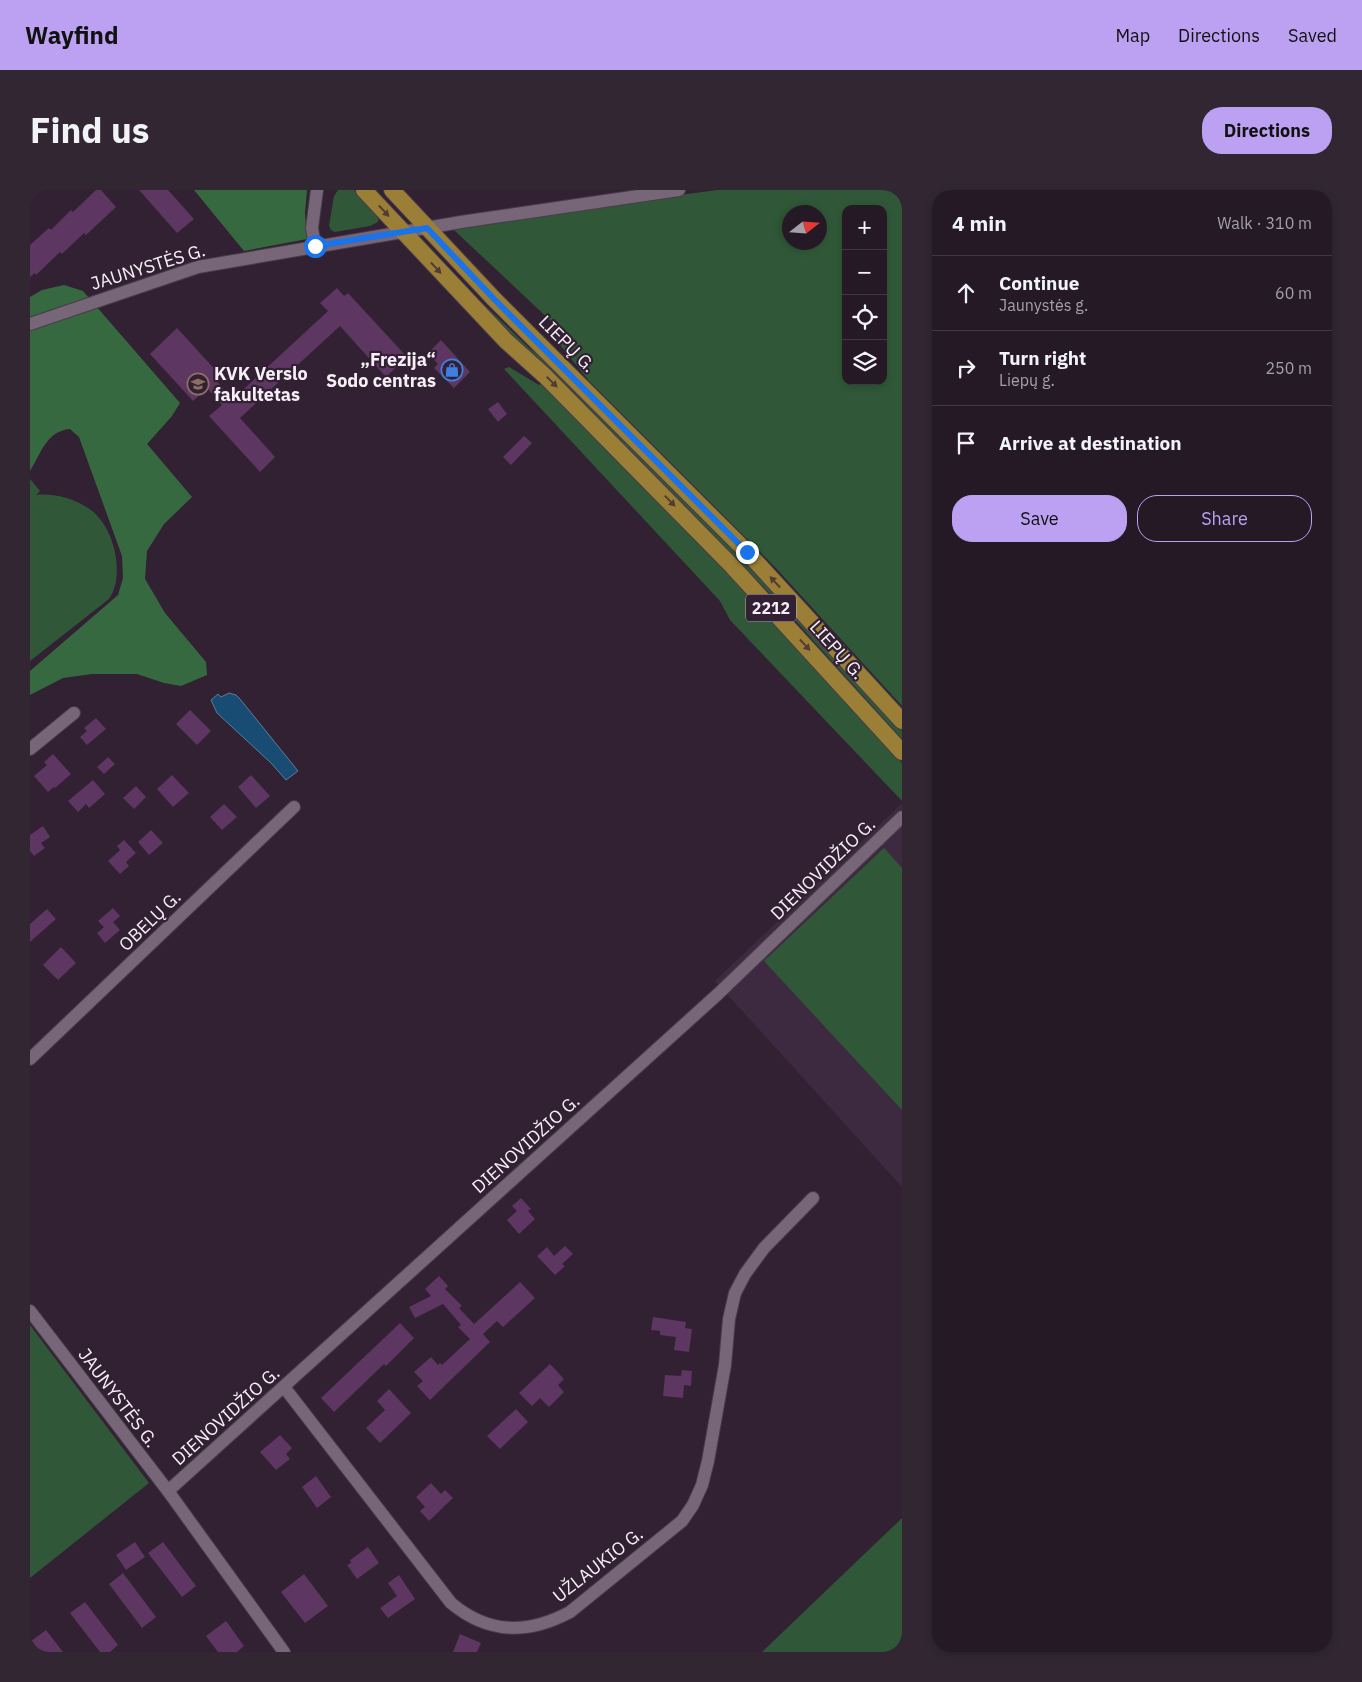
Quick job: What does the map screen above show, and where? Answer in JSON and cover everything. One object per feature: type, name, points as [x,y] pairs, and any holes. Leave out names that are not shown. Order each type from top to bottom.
[{"type":"main road","name":"LIEPŲ G.","points":[[364,190],[506,341],[546,376],[711,544],[902,752]]},
{"type":"main road","name":"LIEPŲ G.","points":[[392,190],[494,299],[747,552],[902,721]]},
{"type":"street","points":[[315,246],[312,228],[317,190]]},
{"type":"street","name":"JAUNYSTĖS G.","points":[[30,324],[198,266],[427,228],[679,190]]},
{"type":"street","points":[[30,749],[74,713]]},
{"type":"street","name":"OBELŲ G.","points":[[30,1059],[294,807]]},
{"type":"street","name":"DIENOVIDŽIO G.","points":[[168,1492],[718,994],[902,817]]},
{"type":"street","name":"UŽLAUKIO G.","points":[[284,1387],[451,1603],[462,1612],[482,1623],[500,1627],[532,1627],[555,1620],[570,1612],[682,1521],[694,1505],[702,1485],[708,1461],[725,1365],[729,1319],[735,1293],[745,1274],[764,1248],[813,1198]]},
{"type":"street","name":"JAUNYSTĖS G.","points":[[30,1311],[168,1492],[284,1652]]},
{"type":"shaded area","points":[[902,803],[902,1187],[715,981]]},
{"type":"green space","points":[[194,190],[307,190],[305,213],[307,239],[244,251]]},
{"type":"green space","points":[[338,190],[354,190],[379,216],[378,222],[370,226],[335,232],[331,230],[329,226],[334,196]]},
{"type":"green space","points":[[717,190],[902,190],[902,706],[774,566],[589,381],[548,330],[553,323],[454,230],[577,209]]},
{"type":"green space","points":[[461,282],[529,348],[548,363],[768,584],[902,731],[902,739],[793,618],[727,549],[551,371],[530,353],[460,284]]},
{"type":"green space","points":[[64,285],[83,291],[180,403],[172,416],[147,444],[192,497],[164,524],[147,551],[145,579],[165,613],[206,662],[207,675],[181,686],[164,683],[137,674],[92,674],[63,678],[30,695],[30,671],[118,595],[123,578],[122,556],[79,437],[70,429],[55,434],[45,444],[30,471],[30,297],[42,290]]},
{"type":"green space","points":[[509,367],[539,385],[542,383],[726,568],[902,763],[902,801],[730,620],[720,601],[504,369]]},
{"type":"green space","points":[[30,479],[40,491],[36,495],[49,495],[69,499],[82,504],[97,516],[111,537],[115,550],[117,577],[109,599],[30,661]]},
{"type":"green space","points":[[884,848],[902,868],[902,1110],[764,961]]},
{"type":"green space","points":[[30,1325],[149,1483],[30,1578]]},
{"type":"green space","points":[[902,1518],[902,1652],[762,1652]]},
{"type":"water","points":[[229,693],[236,695],[240,699],[298,771],[286,780],[271,763],[217,713],[211,700],[218,694],[221,697]]},
{"type":"building","points":[[96,190],[101,190],[116,207],[86,235],[84,233],[62,254],[60,252],[36,275],[35,273],[30,277],[30,245],[49,228],[51,230],[71,210],[73,212]]},
{"type":"building","points":[[139,190],[168,190],[194,219],[177,233]]},
{"type":"building","name":"KVK Verslo fakultetas","points":[[337,288],[344,296],[348,293],[407,357],[386,377],[340,326],[240,418],[275,457],[260,472],[209,416],[222,405],[207,388],[193,401],[150,354],[177,328],[220,375],[215,379],[233,399],[328,311],[320,303]]},
{"type":"building","name":"„Frezija“ Sodo centras","points":[[441,340],[470,372],[454,388],[434,368],[438,364],[428,353]]},
{"type":"building","points":[[498,402],[507,414],[498,422],[488,409]]},
{"type":"building","points":[[524,436],[532,443],[511,465],[503,457]]},
{"type":"building","points":[[190,710],[211,731],[197,745],[176,724]]},
{"type":"building","points":[[96,718],[106,729],[87,745],[80,737],[87,731],[84,728]]},
{"type":"building","points":[[53,754],[71,774],[48,792],[34,776],[47,765],[44,762]]},
{"type":"building","points":[[108,757],[115,764],[104,774],[97,767]]},
{"type":"building","points":[[172,775],[189,793],[173,807],[157,789]]},
{"type":"building","points":[[251,775],[270,796],[256,808],[238,787]]},
{"type":"building","points":[[93,780],[105,794],[89,808],[86,804],[78,812],[68,801]]},
{"type":"building","points":[[136,786],[146,797],[134,809],[123,798]]},
{"type":"building","points":[[224,804],[237,817],[222,830],[210,817]]},
{"type":"building","points":[[43,826],[50,837],[41,843],[45,848],[34,856],[30,851],[30,835]]},
{"type":"building","points":[[151,830],[163,843],[149,855],[138,842]]},
{"type":"building","points":[[124,840],[136,853],[126,862],[129,866],[120,874],[108,861],[120,850],[117,846]]},
{"type":"building","points":[[113,908],[120,916],[113,922],[120,930],[105,943],[97,933],[104,927],[98,921]]},
{"type":"building","points":[[47,909],[56,919],[30,942],[30,924]]},
{"type":"building","points":[[61,947],[76,963],[58,980],[43,965]]},
{"type":"building","points":[[521,1198],[531,1209],[528,1211],[535,1219],[519,1234],[507,1220],[517,1211],[512,1206]]},
{"type":"building","points":[[565,1246],[573,1254],[562,1264],[565,1266],[555,1275],[537,1256],[547,1247],[554,1256]]},
{"type":"building","points":[[439,1276],[448,1286],[445,1289],[462,1306],[459,1308],[474,1324],[520,1282],[535,1298],[503,1327],[497,1321],[483,1334],[490,1342],[430,1400],[417,1386],[423,1381],[414,1372],[431,1357],[438,1365],[440,1363],[442,1365],[470,1339],[458,1327],[461,1325],[443,1304],[415,1318],[409,1307],[431,1296],[425,1289]]},
{"type":"building","points":[[653,1317],[686,1322],[685,1328],[692,1329],[689,1352],[674,1350],[676,1337],[660,1335],[660,1331],[651,1330]]},
{"type":"building","points":[[400,1323],[414,1338],[386,1366],[384,1364],[334,1412],[321,1398]]},
{"type":"building","points":[[550,1364],[564,1379],[558,1385],[564,1392],[549,1407],[540,1398],[532,1406],[519,1393]]},
{"type":"building","points":[[682,1370],[692,1371],[691,1386],[684,1385],[683,1398],[663,1396],[665,1375],[681,1376]]},
{"type":"building","points":[[389,1389],[411,1413],[380,1443],[366,1428],[385,1410],[377,1401]]},
{"type":"building","points":[[516,1409],[528,1422],[500,1449],[487,1436]]},
{"type":"building","points":[[280,1435],[292,1448],[286,1454],[290,1459],[276,1470],[260,1452]]},
{"type":"building","points":[[316,1476],[331,1497],[317,1508],[302,1487]]},
{"type":"building","points":[[431,1483],[441,1494],[445,1490],[453,1498],[429,1521],[420,1511],[425,1507],[416,1497]]},
{"type":"building","points":[[135,1542],[145,1557],[126,1570],[116,1555]]},
{"type":"building","points":[[163,1542],[196,1586],[182,1597],[148,1553]]},
{"type":"building","points":[[368,1547],[379,1563],[357,1579],[347,1565],[351,1563],[350,1560]]},
{"type":"building","points":[[123,1573],[156,1617],[142,1628],[109,1584]]},
{"type":"building","points":[[304,1574],[328,1606],[305,1623],[281,1592]]},
{"type":"building","points":[[399,1575],[415,1599],[388,1618],[380,1608],[397,1596],[388,1583]]},
{"type":"building","points":[[85,1602],[118,1645],[110,1652],[100,1652],[70,1613]]},
{"type":"building","points":[[226,1621],[244,1646],[237,1652],[218,1652],[206,1636]]},
{"type":"building","points":[[46,1630],[63,1652],[40,1652],[31,1641]]},
{"type":"building","points":[[460,1634],[481,1643],[477,1652],[453,1652]]},
{"type":"place","name":"„Frezija“ Sodo centras","points":[[452,370]]},
{"type":"place","name":"KVK Verslo fakultetas","points":[[198,384]]},
{"type":"route","points":[[315,246],[427,228],[569,375],[747,552]]}]
